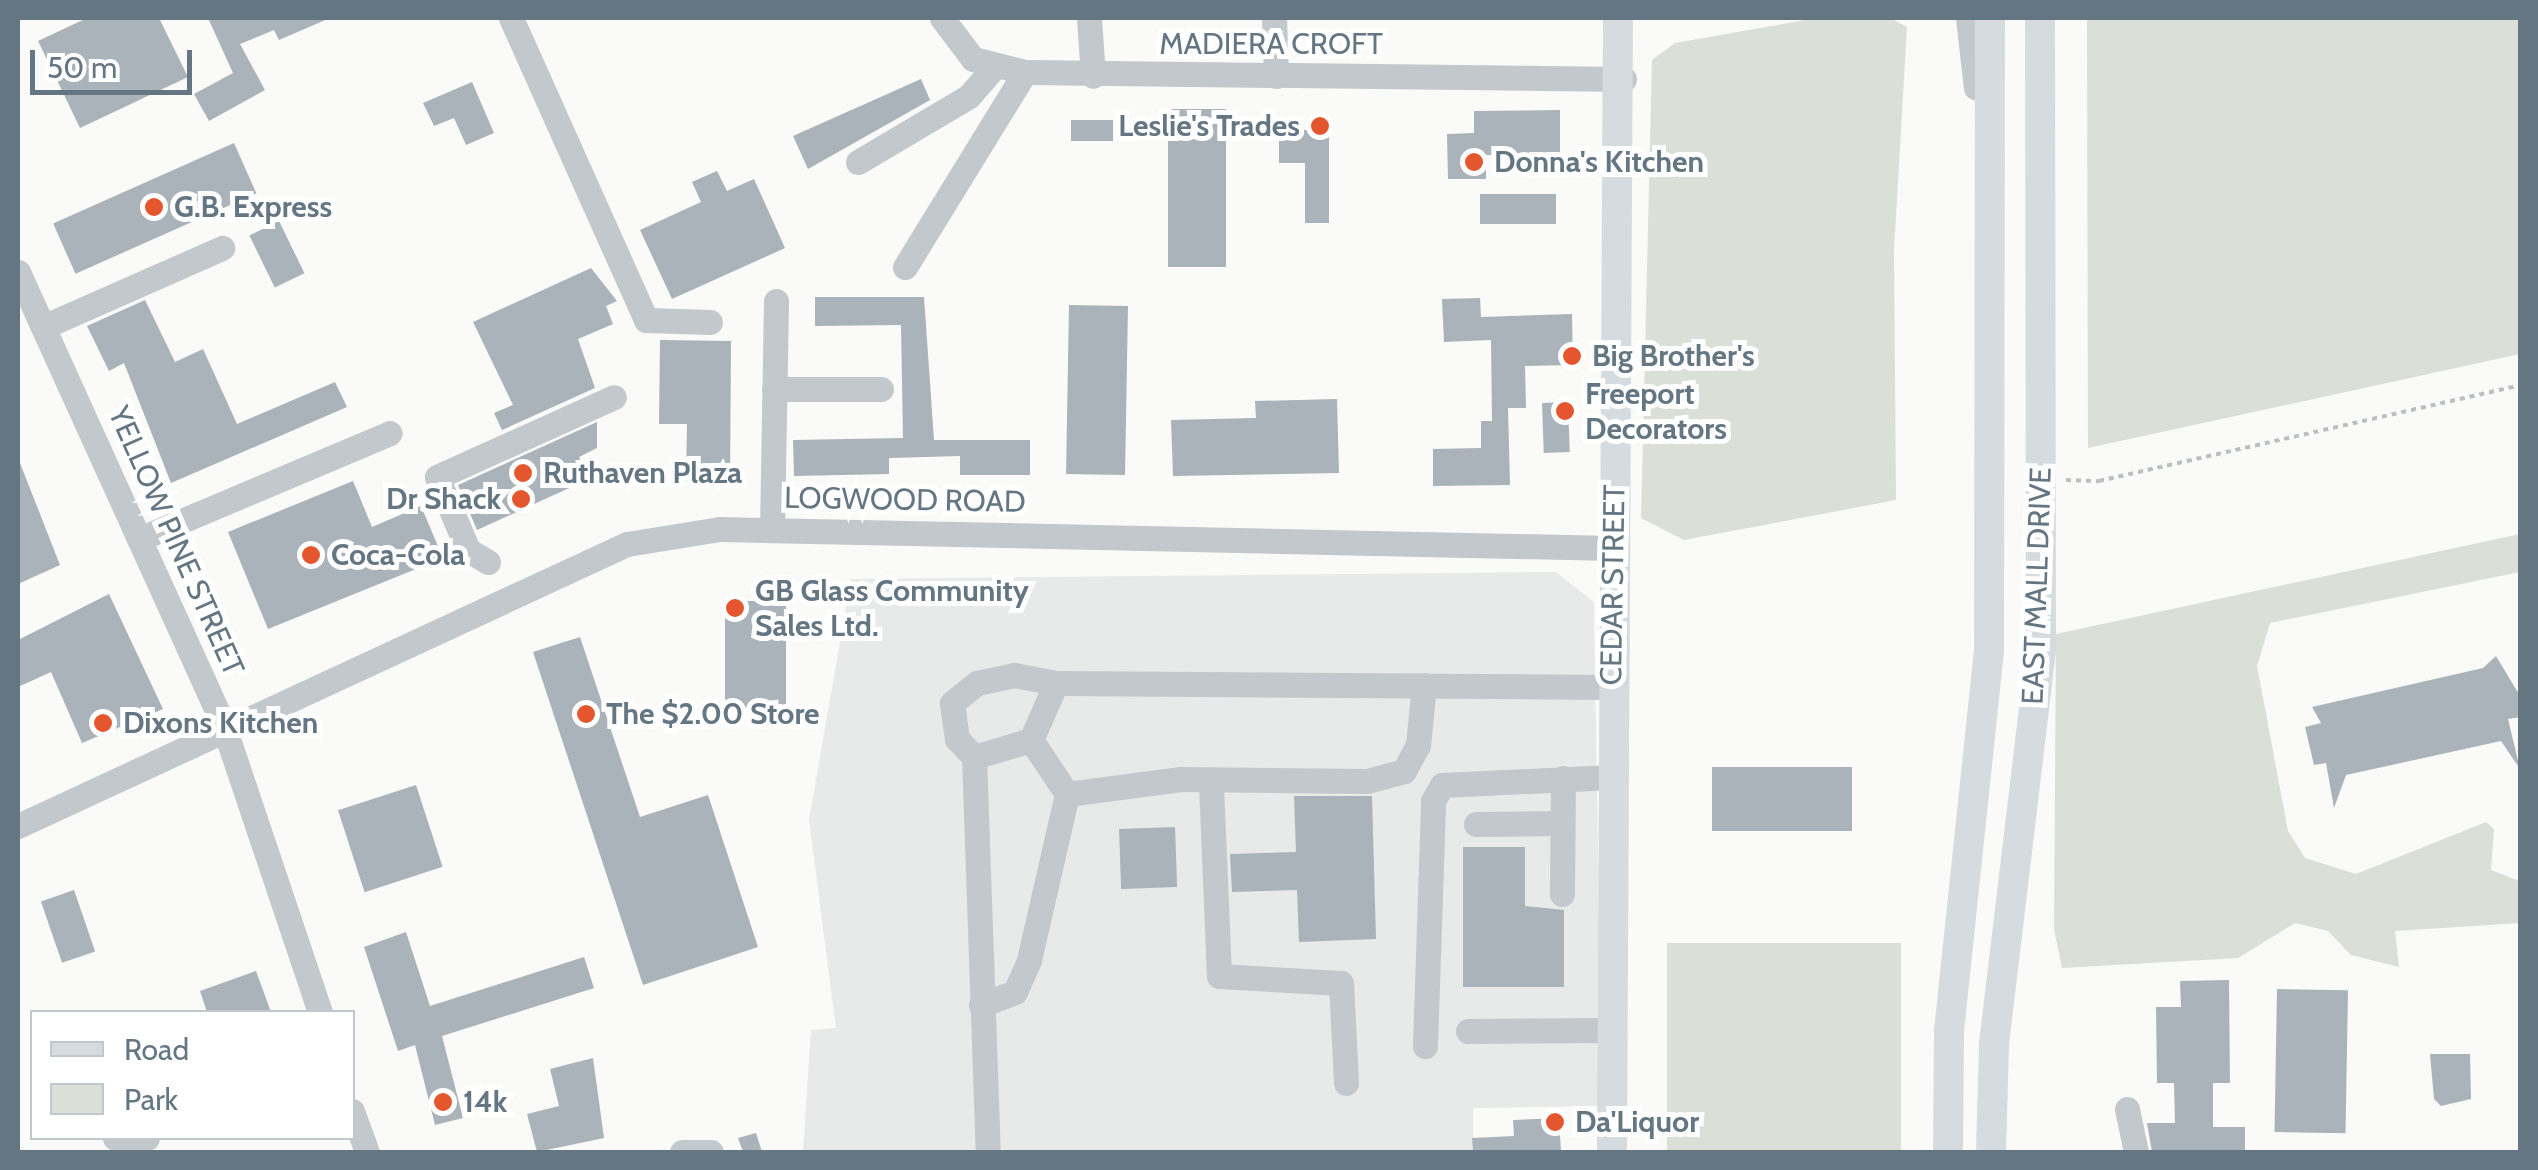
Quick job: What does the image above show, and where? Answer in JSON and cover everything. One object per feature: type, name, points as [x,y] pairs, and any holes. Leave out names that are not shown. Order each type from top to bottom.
[{"type":"main road","name":"CEDAR STREET","points":[[1612,1152],[1612,687],[1624,79],[1618,18]]},
{"type":"main road","name":"EAST MALL DRIVE","points":[[1948,1152],[1949,1031],[1988,650],[1990,18]]},
{"type":"main road","name":"EAST MALL DRIVE","points":[[1991,1152],[1994,1044],[2041,652],[2040,18]]},
{"type":"street","points":[[511,18],[646,320],[710,322]]},
{"type":"street","name":"MADIERA CROFT","points":[[942,18],[973,59],[1025,72],[1093,76],[1624,79]]},
{"type":"street","points":[[1089,18],[1093,76]]},
{"type":"street","points":[[1274,18],[1276,76]]},
{"type":"street","points":[[1968,18],[1990,161]]},
{"type":"street","points":[[858,162],[969,96],[996,65]]},
{"type":"street","points":[[905,267],[1025,72]]},
{"type":"street","points":[[44,328],[222,248]]},
{"type":"street","name":"YELLOW PINE STREET","points":[[18,272],[224,727],[319,1010]]},
{"type":"street","points":[[772,530],[776,301]]},
{"type":"street","points":[[774,388],[881,388]]},
{"type":"street","points":[[488,562],[468,550],[437,477],[614,397]]},
{"type":"street","points":[[140,539],[390,433]]},
{"type":"street","name":"LOGWOOD ROAD","points":[[18,826],[224,727],[627,544],[772,530],[1614,548]]},
{"type":"street","points":[[988,1152],[974,757],[957,739],[952,703],[977,683],[1014,674],[1056,683],[1612,687]]},
{"type":"street","points":[[1032,740],[1056,683]]},
{"type":"street","points":[[1067,794],[1182,779],[1211,785],[1367,781],[1404,771],[1418,745],[1424,686]]},
{"type":"street","points":[[974,757],[1032,740]]},
{"type":"street","points":[[981,1005],[1015,992],[1028,960],[1067,794],[1032,740]]},
{"type":"street","points":[[1425,1046],[1432,801],[1459,778],[1612,777]]},
{"type":"street","points":[[1562,894],[1563,778]]},
{"type":"street","points":[[1211,785],[1218,976],[1341,983],[1346,1083]]},
{"type":"street","points":[[1476,824],[1562,823]]},
{"type":"street","points":[[1468,1031],[1612,1030]]},
{"type":"street","points":[[2126,1109],[2136,1152]]},
{"type":"street","points":[[355,1119],[366,1152]]},
{"type":"street","points":[[682,1152],[711,1152]]},
{"type":"path","points":[[2041,480],[2098,481],[2520,385]]},
{"type":"shaded area","points":[[1556,572],[1594,602],[1602,1106],[1473,1108],[1473,1152],[803,1152],[811,1030],[836,1028],[809,820],[851,579]]},
{"type":"green space","points":[[1817,18],[1890,18],[1907,27],[1894,250],[1896,500],[1684,540],[1641,518],[1652,60],[1675,43]]},
{"type":"green space","points":[[2087,18],[2520,18],[2520,354],[2088,448]]},
{"type":"green space","points":[[2520,534],[2520,572],[2270,623],[2257,666],[2288,831],[2305,858],[2356,874],[2486,822],[2494,829],[2491,870],[2519,881],[2520,923],[2395,931],[2399,967],[2351,955],[2328,931],[2295,923],[2238,958],[2062,968],[2054,929],[2056,634]]},
{"type":"green space","points":[[1667,943],[1901,943],[1901,1152],[1667,1152]]},
{"type":"building","points":[[87,18],[159,18],[188,77],[80,128],[38,41]]},
{"type":"building","points":[[208,18],[330,18],[279,40],[274,30],[240,44],[265,90],[209,121],[194,94],[233,73]]},
{"type":"building","points":[[921,79],[930,100],[808,169],[793,136]]},
{"type":"building","points":[[472,82],[494,133],[466,145],[454,118],[434,126],[423,103]]},
{"type":"building","points":[[1168,109],[1226,109],[1226,267],[1168,267]]},
{"type":"building","points":[[1560,110],[1560,154],[1486,155],[1486,179],[1448,179],[1447,134],[1474,133],[1474,111]]},
{"type":"building","points":[[1071,120],[1113,120],[1113,141],[1071,141]]},
{"type":"building","points":[[1279,130],[1329,130],[1329,223],[1305,223],[1305,163],[1279,163]]},
{"type":"building","name":"G.B. Express","points":[[234,143],[256,193],[75,274],[53,224]]},
{"type":"building","points":[[717,171],[727,191],[754,179],[785,248],[672,299],[640,230],[701,202],[692,182]]},
{"type":"building","points":[[1480,194],[1556,194],[1556,224],[1480,224]]},
{"type":"building","points":[[279,221],[304,273],[275,288],[249,235]]},
{"type":"building","points":[[591,268],[617,301],[606,306],[613,324],[578,339],[595,388],[502,430],[494,413],[513,405],[473,322]]},
{"type":"building","points":[[815,297],[924,297],[934,440],[1030,440],[1030,475],[960,475],[960,456],[889,458],[889,474],[794,476],[793,440],[903,438],[901,325],[815,326]]},
{"type":"building","points":[[1480,298],[1481,317],[1572,314],[1573,365],[1525,366],[1526,408],[1508,408],[1510,485],[1433,486],[1433,449],[1481,448],[1481,421],[1492,421],[1491,340],[1444,342],[1442,299]]},
{"type":"building","points":[[145,300],[175,362],[203,349],[237,424],[335,382],[347,407],[171,483],[124,363],[109,371],[87,326]]},
{"type":"building","points":[[1069,305],[1128,306],[1125,475],[1066,474]]},
{"type":"building","points":[[660,340],[731,341],[730,482],[686,481],[687,424],[659,424]]},
{"type":"building","points":[[1337,399],[1339,473],[1173,476],[1171,420],[1256,418],[1255,401]]},
{"type":"building","points":[[1568,402],[1570,452],[1544,453],[1542,403]]},
{"type":"building","name":"Ruthaven Plaza","points":[[597,422],[597,448],[579,457],[589,479],[477,530],[458,485]]},
{"type":"building","points":[[18,458],[60,565],[18,584]]},
{"type":"building","name":"Coca-Cola","points":[[353,481],[372,527],[421,506],[443,558],[268,629],[228,532]]},
{"type":"building","points":[[109,594],[163,709],[82,743],[51,672],[18,687],[18,640]]},
{"type":"building","points":[[725,601],[786,601],[786,708],[725,708]]},
{"type":"building","points":[[580,637],[640,817],[708,795],[758,947],[643,985],[533,652]]},
{"type":"building","points":[[2496,656],[2520,696],[2520,717],[2508,719],[2520,769],[2501,741],[2346,775],[2334,808],[2326,763],[2314,765],[2305,727],[2321,723],[2312,707],[2483,668]]},
{"type":"building","points":[[1712,767],[1852,767],[1852,831],[1712,831]]},
{"type":"building","points":[[416,785],[443,867],[365,892],[338,810]]},
{"type":"building","points":[[1294,796],[1372,796],[1376,939],[1299,942],[1297,890],[1232,892],[1230,854],[1296,852]]},
{"type":"building","points":[[1175,827],[1177,887],[1121,889],[1119,829]]},
{"type":"building","points":[[1463,847],[1525,847],[1525,906],[1564,910],[1564,987],[1463,987]]},
{"type":"building","points":[[74,890],[95,951],[62,963],[41,901]]},
{"type":"building","points":[[406,932],[430,1006],[584,957],[594,988],[442,1036],[463,1118],[435,1125],[415,1045],[398,1051],[364,947]]},
{"type":"building","points":[[256,971],[270,1010],[206,1010],[200,991]]},
{"type":"building","points":[[2229,980],[2230,1083],[2213,1083],[2213,1127],[2245,1127],[2245,1152],[2152,1152],[2147,1123],[2175,1123],[2174,1083],[2157,1083],[2156,1007],[2181,1007],[2180,981]]},
{"type":"building","points":[[2277,989],[2348,990],[2345,1133],[2275,1132]]},
{"type":"building","points":[[2430,1054],[2470,1054],[2471,1099],[2441,1106],[2434,1099]]},
{"type":"building","points":[[593,1058],[604,1138],[537,1152],[527,1114],[559,1106],[550,1069]]},
{"type":"building","points":[[1559,1118],[1561,1152],[1473,1152],[1472,1138],[1514,1136],[1513,1120]]},
{"type":"building","points":[[756,1133],[762,1152],[743,1152],[738,1138]]},
{"type":"place","name":"Leslie's Trades","points":[[1320,126]]},
{"type":"place","name":"Donna's Kitchen","points":[[1474,162]]},
{"type":"place","name":"G.B. Express","points":[[154,207]]},
{"type":"place","name":"Big Brother's","points":[[1572,356]]},
{"type":"place","name":"Freeport Decorators","points":[[1565,411]]},
{"type":"place","name":"Ruthaven Plaza","points":[[523,473]]},
{"type":"place","name":"Dr Shack","points":[[521,499]]},
{"type":"place","name":"Coca-Cola","points":[[311,555]]},
{"type":"place","name":"GB Glass Community Sales Ltd.","points":[[735,608]]},
{"type":"place","name":"The $2.00 Store","points":[[586,714]]},
{"type":"place","name":"Dixons Kitchen","points":[[103,723]]},
{"type":"place","name":"14k","points":[[443,1102]]},
{"type":"place","name":"Da'Liquor","points":[[1555,1122]]}]
